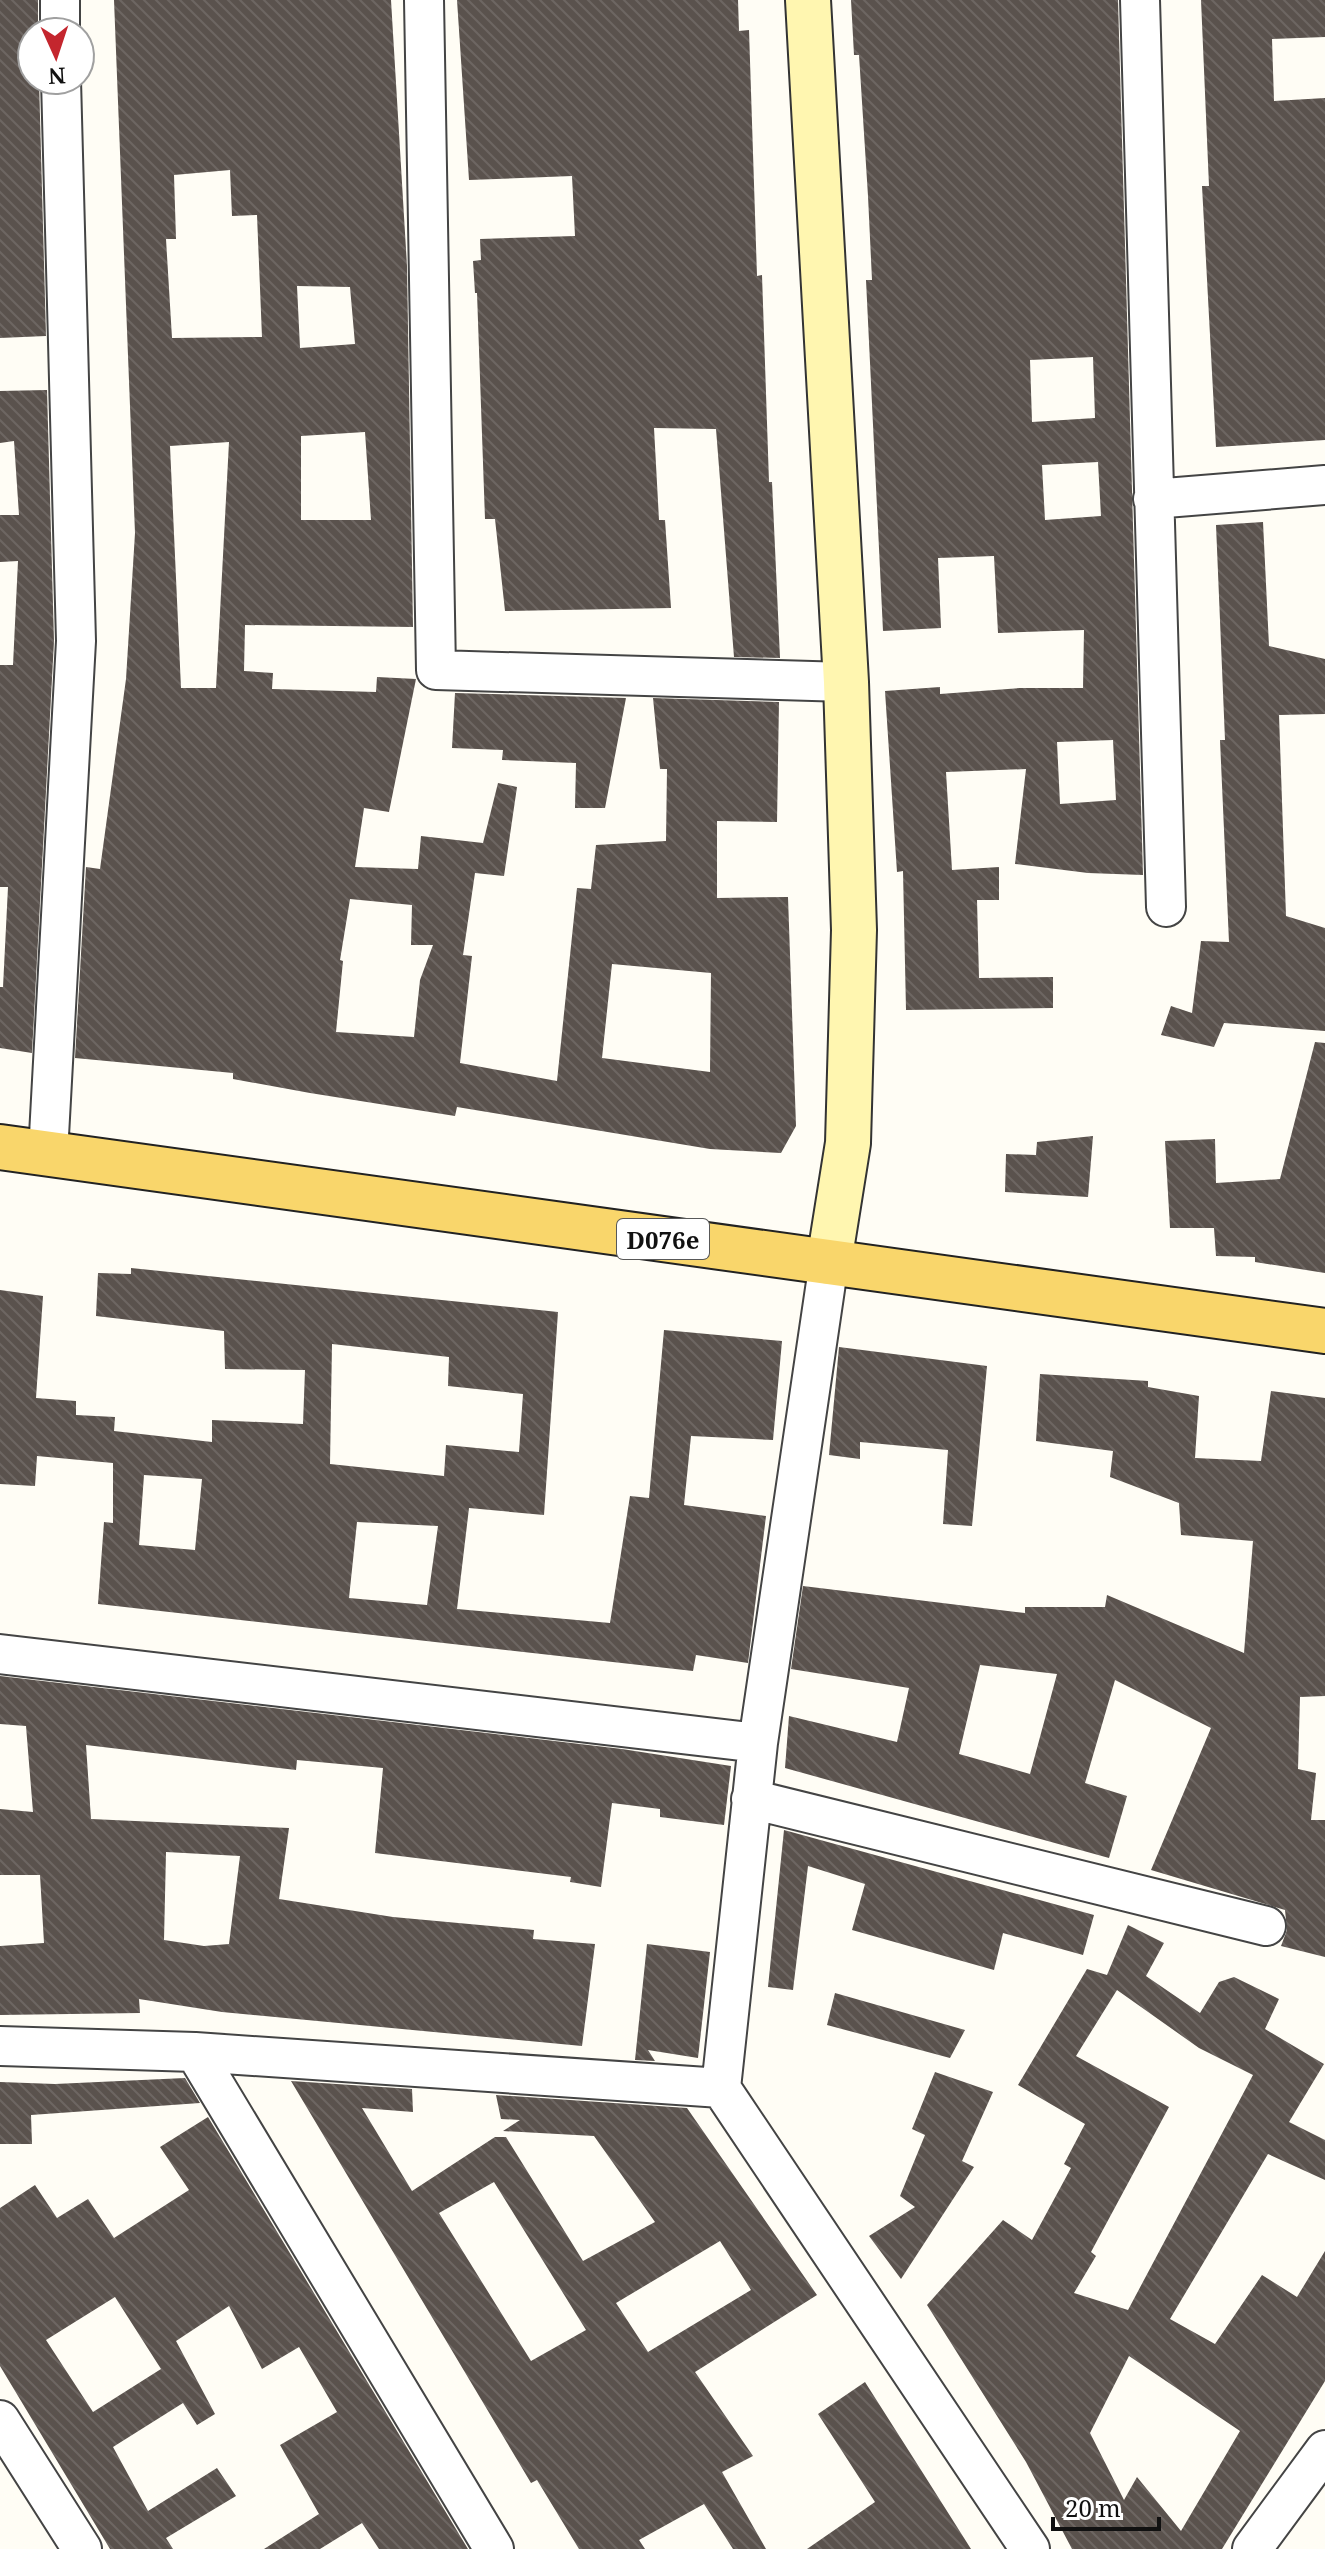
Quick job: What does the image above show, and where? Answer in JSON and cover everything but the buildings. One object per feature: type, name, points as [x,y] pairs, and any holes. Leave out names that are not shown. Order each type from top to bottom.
[{"type":"main road","points":[[808,0],[846,682],[854,930],[848,1143],[829,1262]]},
{"type":"main road","name":"D076e","points":[[0,1147],[1325,1331]]},
{"type":"street","points":[[424,0],[436,670],[846,682]]},
{"type":"street","points":[[1140,0],[1166,907]]},
{"type":"street","points":[[48,1154],[76,641],[61,96]]},
{"type":"street","points":[[1153,499],[1325,485]]},
{"type":"street","points":[[829,1262],[758,1743],[721,2088],[1030,2549]]},
{"type":"street","points":[[0,1654],[758,1743]]},
{"type":"street","points":[[751,1799],[1266,1926]]},
{"type":"street","points":[[0,2046],[195,2052],[721,2088]]},
{"type":"street","points":[[195,2052],[494,2549]]},
{"type":"street","points":[[0,2420],[82,2549]]},
{"type":"street","points":[[1252,2549],[1325,2450]]}]
